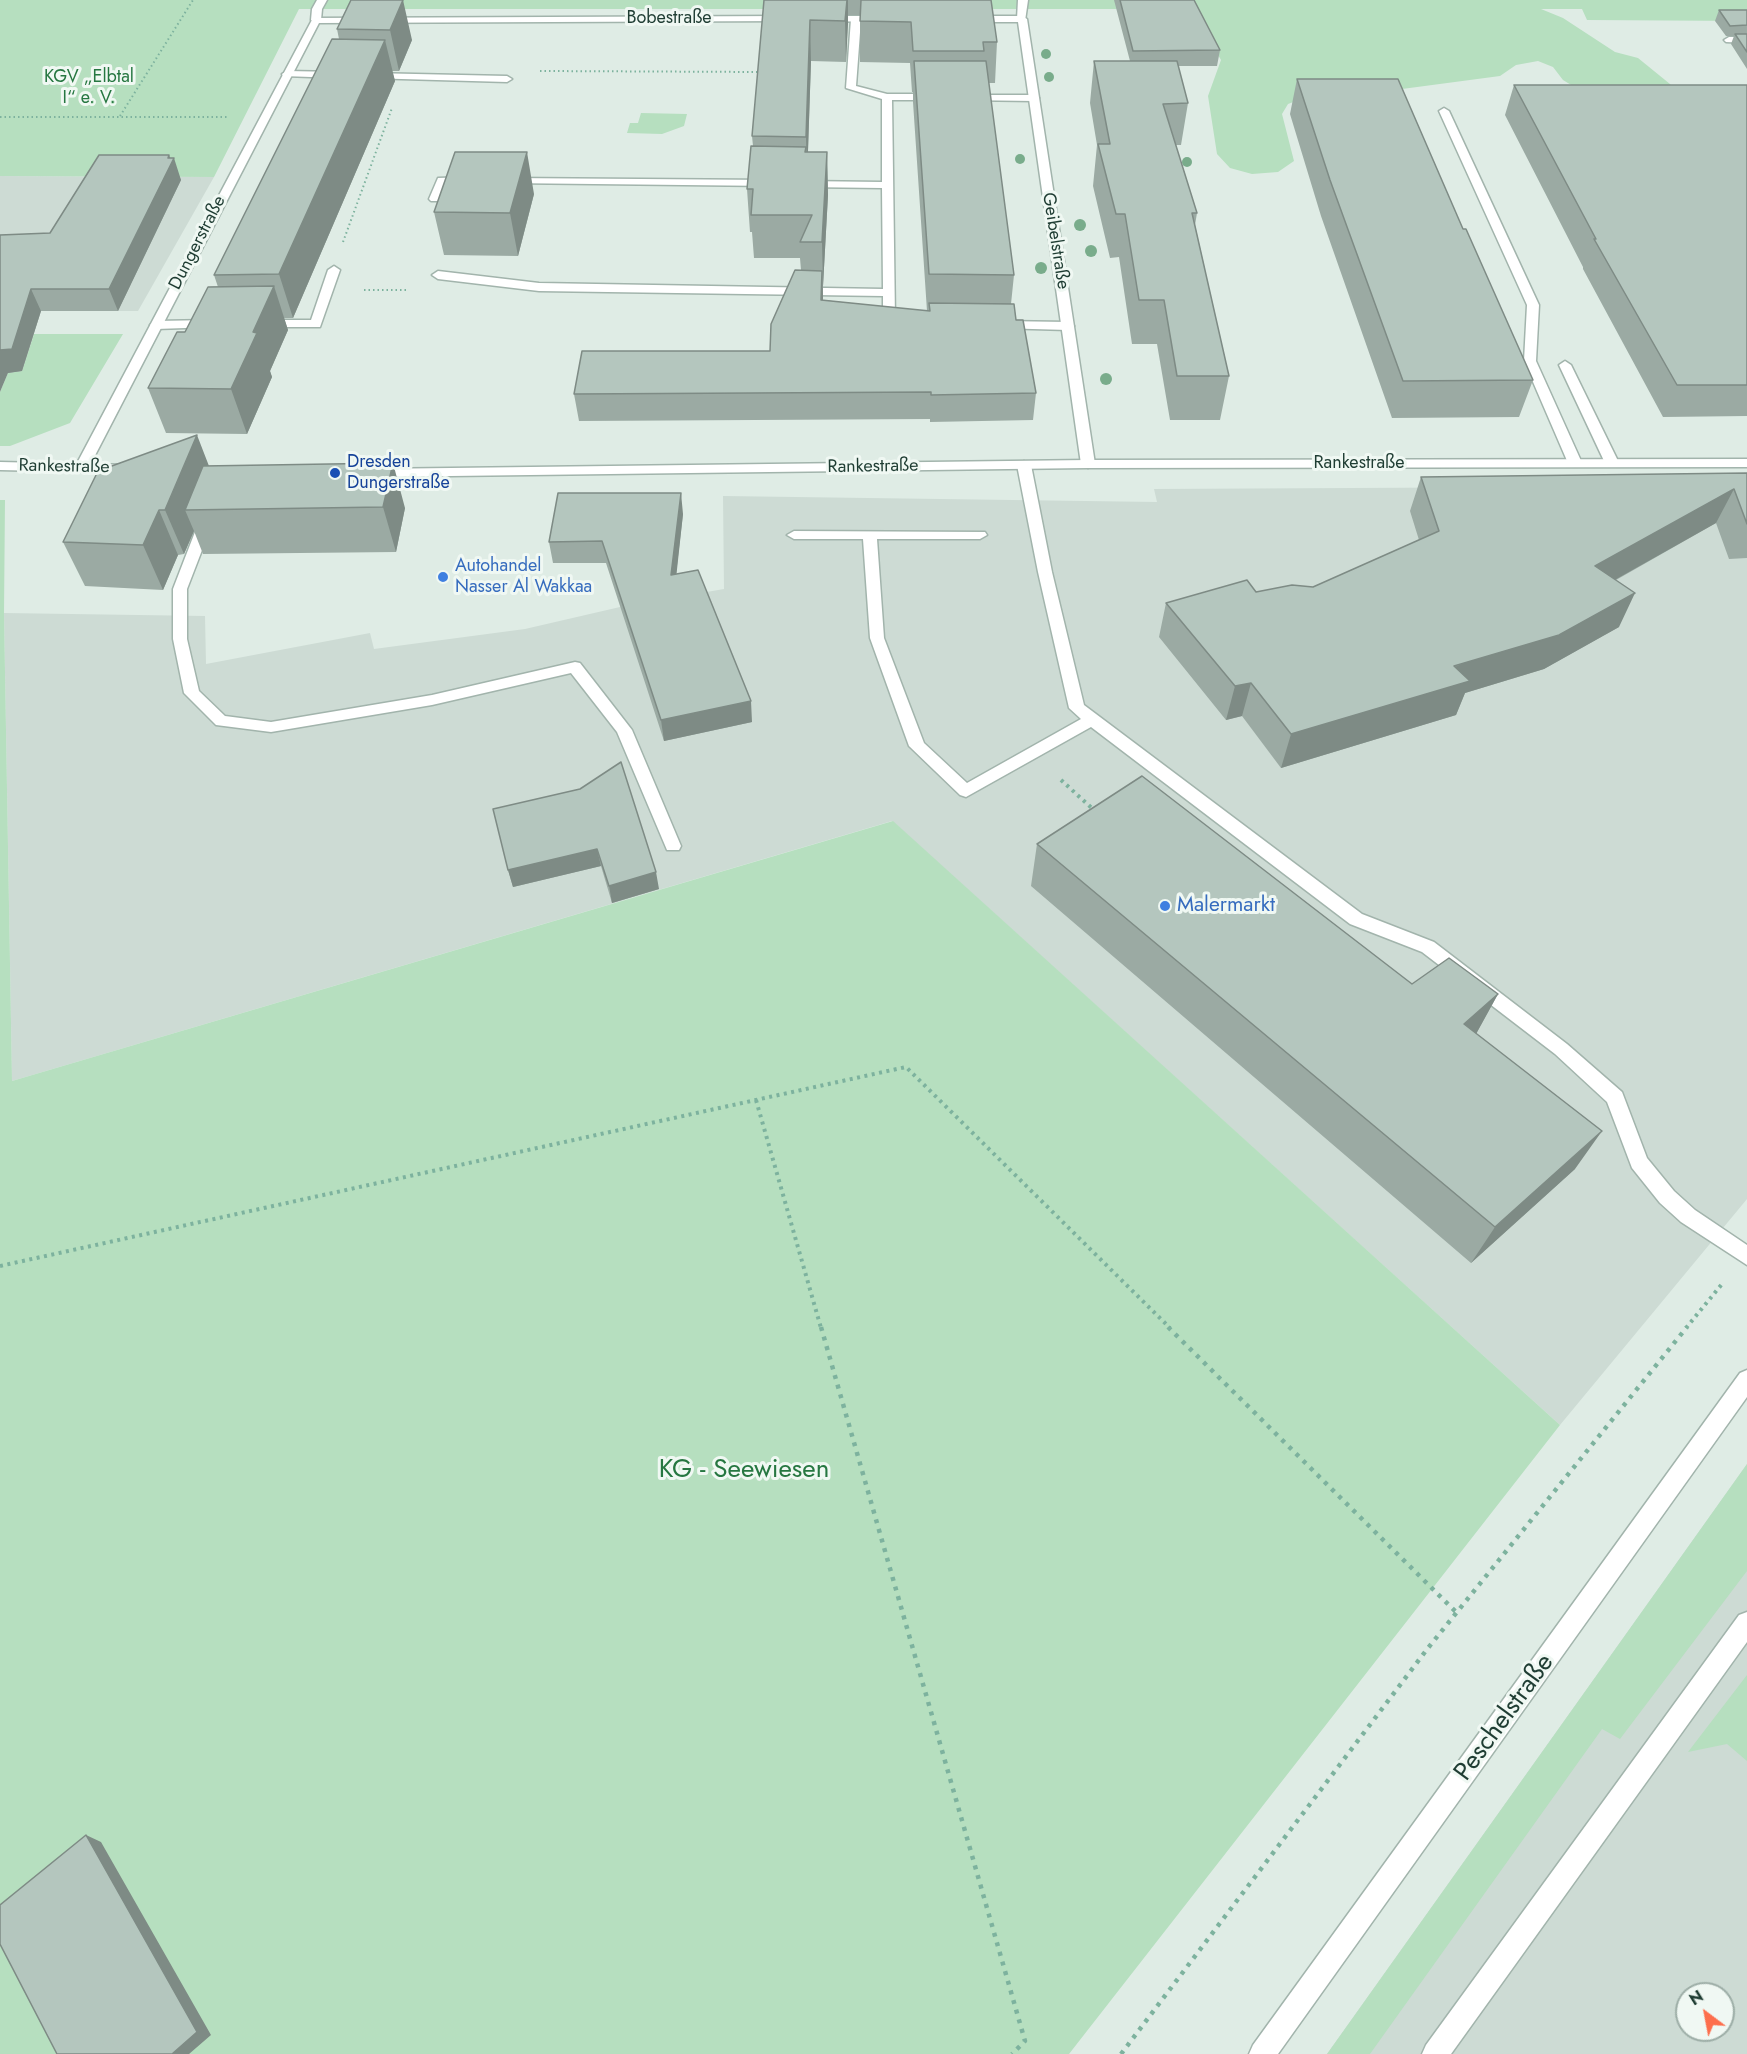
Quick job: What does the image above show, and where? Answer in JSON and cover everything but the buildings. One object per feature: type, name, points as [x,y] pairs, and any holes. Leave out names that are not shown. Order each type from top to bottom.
[{"type":"street","name":"Dungerstraße","points":[[82,467],[316,20],[317,9],[322,0]]},
{"type":"street","name":"Geibelstraße","points":[[1023,0],[1022,19],[1088,464]]},
{"type":"street","name":"Bobestraße","points":[[316,20],[797,19]]},
{"type":"street","points":[[809,19],[891,19]]},
{"type":"street","points":[[856,19],[850,88],[887,97],[1034,98]]},
{"type":"street","points":[[963,19],[1022,19]]},
{"type":"street","points":[[1729,40],[1747,40]]},
{"type":"street","points":[[287,74],[345,75]]},
{"type":"street","points":[[357,76],[507,79]]},
{"type":"street","points":[[887,97],[889,323],[912,323]]},
{"type":"street","points":[[1444,111],[1533,304],[1530,361],[1575,464]]},
{"type":"street","points":[[435,199],[442,180],[477,180]]},
{"type":"street","points":[[501,181],[888,185]]},
{"type":"street","points":[[247,324],[316,324],[333,270]]},
{"type":"street","points":[[438,275],[539,287],[889,293]]},
{"type":"street","points":[[156,325],[224,324]]},
{"type":"street","points":[[983,325],[1068,326]]},
{"type":"street","points":[[1565,365],[1612,463]]},
{"type":"street","name":"Rankestraße","points":[[359,473],[1088,464],[1747,463]]},
{"type":"street","points":[[1024,465],[1045,572],[1077,708],[1356,918],[1428,947],[1561,1049],[1615,1097],[1640,1162],[1667,1197],[1688,1216],[1746,1255]]},
{"type":"street","name":"Rankestraße","points":[[0,466],[142,469]]},
{"type":"street","points":[[213,505],[180,590],[180,639],[192,693],[221,721],[271,727],[432,700],[575,667],[624,730],[673,846]]},
{"type":"street","points":[[870,534],[877,638],[917,746],[966,791],[1093,719]]},
{"type":"street","points":[[794,535],[980,535]]},
{"type":"street","name":"Peschelstraße","points":[[1262,2054],[1747,1380]]},
{"type":"street","points":[[1435,2054],[1744,1631]]},
{"type":"path","points":[[120,117],[193,0]]},
{"type":"path","points":[[507,79],[510,71],[769,72]]},
{"type":"path","points":[[333,270],[403,76]]},
{"type":"path","points":[[0,117],[264,116]]},
{"type":"path","points":[[327,289],[417,290],[458,278]]},
{"type":"path","points":[[1096,812],[1060,781],[1124,743]]},
{"type":"path","points":[[0,1266],[906,1067],[1457,1613]]},
{"type":"path","points":[[756,1100],[1025,2041],[1012,2054]]},
{"type":"path","points":[[1121,2054],[1457,1613],[1746,1255]]},
{"type":"shaded area","points":[[0,176],[214,177],[138,311],[0,311]]},
{"type":"shaded area","points":[[1747,486],[1747,1199],[1560,1425],[892,821],[12,1081],[4,613],[205,616],[206,664],[370,633],[374,649],[525,629],[620,607],[724,589],[723,496],[1157,502],[1154,489]]},
{"type":"shaded area","points":[[1747,1464],[1747,2054],[1327,2054]]},
{"type":"green space","name":"KGV „Elbtal I“ e. V.","points":[[0,0],[1747,0],[1747,21],[1587,20],[1582,9],[1541,9],[1563,18],[1615,52],[1638,58],[1670,84],[1676,92],[1594,99],[1563,80],[1553,67],[1538,61],[1516,65],[1500,76],[1387,91],[1304,98],[1288,104],[1282,114],[1294,161],[1278,172],[1252,174],[1230,168],[1217,154],[1208,96],[1221,60],[1198,20],[1198,9],[299,9],[214,177],[0,176]]},
{"type":"green space","points":[[641,113],[687,114],[684,126],[662,134],[627,133],[630,123],[638,123]]},
{"type":"green space","points":[[34,334],[123,334],[70,423],[10,446],[0,446],[0,392],[8,373],[22,371]]},
{"type":"green space","name":"KG - Seewiesen","points":[[0,500],[5,500],[4,613],[12,1081],[893,821],[1560,1425],[1069,2054],[0,2054]]},
{"type":"green space","points":[[1747,1464],[1747,1571],[1620,1739],[1602,1729],[1370,2054],[1327,2054]]},
{"type":"green space","points":[[1747,1675],[1747,1761],[1727,1744],[1688,1752]]},
{"type":"place","name":"Dresden Dungerstraße","points":[[335,473]]},
{"type":"place","name":"Autohandel Nasser Al Wakkaa","points":[[443,577]]},
{"type":"place","name":"Malermarkt","points":[[1165,906]]}]
